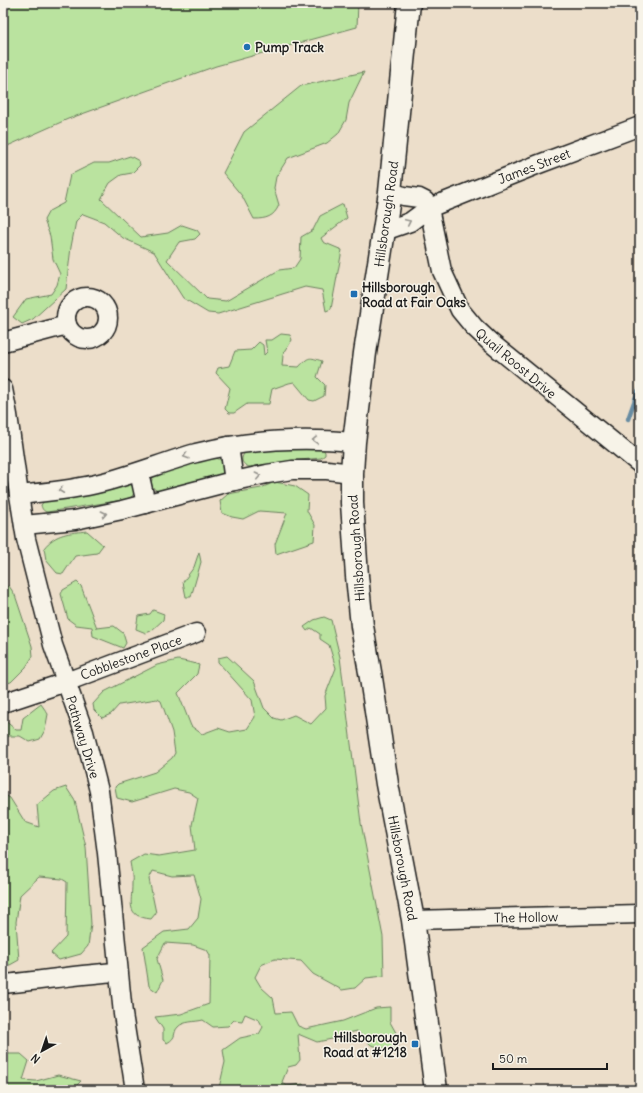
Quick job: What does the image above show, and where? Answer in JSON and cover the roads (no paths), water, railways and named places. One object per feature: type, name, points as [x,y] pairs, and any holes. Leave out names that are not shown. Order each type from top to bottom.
[{"type":"main road","name":"Hillsborough Road","points":[[409,3],[390,192],[365,352],[354,442],[352,473],[354,539],[362,626],[387,784],[413,920],[436,1090]]},
{"type":"street","name":"James Street","points":[[384,231],[410,222],[429,208],[640,126]]},
{"type":"street","points":[[390,192],[419,198],[425,201],[429,208]]},
{"type":"street","name":"Quail Roost Drive","points":[[429,208],[442,271],[460,310],[474,327],[490,342],[640,464]]},
{"type":"street","points":[[3,342],[67,324]]},
{"type":"street","name":"Pathway Drive","points":[[3,389],[28,546],[53,645],[84,732],[99,791],[123,1014],[135,1090]]},
{"type":"street","points":[[19,495],[78,488],[124,477],[195,453],[229,446],[262,442],[289,441],[329,440],[354,442]]},
{"type":"street","points":[[229,446],[234,481]]},
{"type":"street","points":[[24,525],[75,520],[146,504],[234,481],[292,470],[327,470],[352,473]]},
{"type":"street","points":[[139,472],[146,504]]},
{"type":"street","name":"Cobblestone Place","points":[[3,703],[66,682],[196,633]]},
{"type":"street","name":"The Hollow","points":[[413,920],[640,914]]},
{"type":"street","points":[[3,984],[118,972]]},
{"type":"waterway","points":[[628,419],[640,389]]},
{"type":"place","name":"Pump Track","points":[[247,47]]},
{"type":"place","name":"Hillsborough Road at Fair Oaks","points":[[354,294]]},
{"type":"place","name":"Hillsborough Road at #1218","points":[[415,1044]]}]
